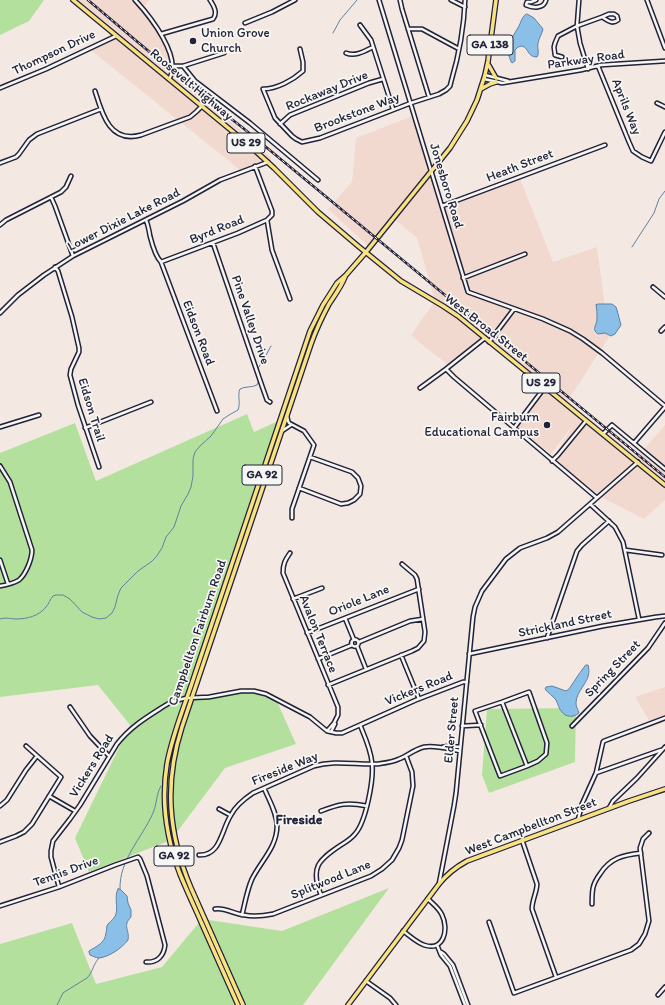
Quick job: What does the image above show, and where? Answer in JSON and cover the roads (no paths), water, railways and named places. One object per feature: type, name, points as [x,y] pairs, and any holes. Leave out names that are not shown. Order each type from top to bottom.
[{"type":"main road","name":"Roosevelt Highway","points":[[73,0],[268,162],[318,212],[366,252]]},
{"type":"main road","name":"GA 138","points":[[366,252],[450,148],[461,132],[472,111],[488,63],[496,0]]},
{"type":"main road","points":[[480,90],[496,80],[488,63]]},
{"type":"main road","name":"Campbellton Fairburn Road","points":[[238,1005],[181,877],[174,856],[168,830],[165,798],[167,764],[178,721],[310,331],[332,290],[366,252]]},
{"type":"main road","name":"West Broad Street","points":[[366,252],[401,281],[458,316],[665,485]]},
{"type":"main road","name":"Campbellton Fairburn Road","points":[[243,1005],[184,871],[177,849],[173,830],[171,800],[172,768],[180,735],[192,698],[318,327],[346,275]]},
{"type":"main road","name":"West Campbellton Street","points":[[348,1005],[439,884],[451,871],[467,861],[608,808],[665,789]]},
{"type":"street","points":[[137,0],[161,34],[168,49],[173,66],[172,74],[169,79]]},
{"type":"street","points":[[161,34],[213,19],[216,14],[210,0]]},
{"type":"street","points":[[245,23],[272,12],[295,0]]},
{"type":"street","name":"Jonesboro Road","points":[[379,0],[468,292],[514,309]]},
{"type":"street","points":[[400,0],[400,5],[429,97]]},
{"type":"street","points":[[451,0],[465,7]]},
{"type":"street","name":"Brookstone Way","points":[[300,49],[304,71],[293,80],[263,90],[275,118],[296,140],[302,142],[320,138],[446,90],[450,86],[459,49],[465,0]]},
{"type":"street","points":[[536,0],[527,2],[526,5],[541,7],[545,4],[546,0]]},
{"type":"street","points":[[579,0],[577,26],[588,68]]},
{"type":"street","points":[[647,0],[665,48]]},
{"type":"street","points":[[562,57],[556,55],[555,43],[558,36],[577,26],[602,17],[614,14],[617,16],[618,20],[612,22],[602,17]]},
{"type":"street","points":[[360,25],[371,40],[394,110]]},
{"type":"street","points":[[408,30],[422,29],[459,49]]},
{"type":"street","name":"Thompson Drive","points":[[0,88],[46,69],[116,36]]},
{"type":"street","points":[[346,53],[351,55],[357,54],[373,47]]},
{"type":"street","points":[[173,66],[183,66],[224,53]]},
{"type":"street","name":"Parkway Road","points":[[484,77],[511,82],[598,66],[665,61]]},
{"type":"street","points":[[183,66],[195,81],[250,123],[318,180]]},
{"type":"street","name":"Aprils Way","points":[[598,66],[634,151],[651,161],[665,132]]},
{"type":"street","name":"Rockaway Drive","points":[[280,124],[290,115],[383,79]]},
{"type":"street","points":[[95,91],[107,123],[113,130],[122,135],[134,137],[190,117],[201,107]]},
{"type":"street","points":[[657,103],[665,107]]},
{"type":"street","points":[[0,163],[16,157],[29,140],[36,134],[101,109]]},
{"type":"street","name":"Heath Street","points":[[442,206],[605,145]]},
{"type":"street","name":"Lower Dixie Lake Road","points":[[0,313],[18,295],[55,267],[73,256],[183,201],[220,180],[268,162]]},
{"type":"street","points":[[255,166],[272,211],[272,215],[267,220],[272,250],[290,298]]},
{"type":"street","points":[[0,225],[6,220],[61,192],[66,187],[71,176]]},
{"type":"street","points":[[51,197],[73,256]]},
{"type":"street","points":[[146,220],[156,255],[161,262]]},
{"type":"street","name":"Byrd Road","points":[[161,262],[213,243],[267,220]]},
{"type":"street","name":"Pine Valley Drive","points":[[213,243],[264,393],[267,400],[270,402]]},
{"type":"street","points":[[463,278],[525,254]]},
{"type":"street","name":"Eidson Road","points":[[161,262],[217,411]]},
{"type":"street","name":"Eidson Trail","points":[[55,267],[58,271],[78,341],[79,352],[71,369],[70,375],[85,428],[99,468]]},
{"type":"street","points":[[653,287],[665,297]]},
{"type":"street","points":[[489,342],[514,309],[555,324],[583,339],[665,406],[634,443]]},
{"type":"street","points":[[661,331],[665,327]]},
{"type":"street","points":[[420,388],[485,338]]},
{"type":"street","points":[[446,369],[552,461],[598,498]]},
{"type":"street","points":[[514,428],[546,387]]},
{"type":"street","points":[[85,428],[151,402]]},
{"type":"street","points":[[0,427],[39,415]]},
{"type":"street","points":[[287,416],[291,425],[304,431],[314,444],[292,509],[292,518]]},
{"type":"street","points":[[552,461],[587,421]]},
{"type":"street","points":[[282,431],[291,425]]},
{"type":"street","points":[[603,434],[612,425],[665,469]]},
{"type":"street","points":[[299,488],[341,504],[354,500],[360,494],[361,486],[358,478],[352,472],[310,457]]},
{"type":"street","name":"Elder Street","points":[[439,884],[454,806],[473,617],[475,607],[482,591],[510,555],[520,548],[547,538],[558,532],[638,462]]},
{"type":"street","points":[[0,466],[10,482],[32,550],[31,560],[24,574],[17,581],[0,586]]},
{"type":"street","points":[[590,504],[609,521],[620,534],[626,550],[639,620]]},
{"type":"street","points":[[547,638],[577,551],[609,521]]},
{"type":"street","points":[[626,550],[662,555]]},
{"type":"street","name":"Avalon Terrace","points":[[290,553],[285,560],[283,573],[338,707],[338,715],[331,732]]},
{"type":"street","points":[[0,560],[8,584]]},
{"type":"street","points":[[328,685],[418,648],[424,641],[425,632],[417,580],[415,575],[402,564]]},
{"type":"street","points":[[293,599],[322,588]]},
{"type":"street","name":"Oriole Lane","points":[[307,633],[419,589]]},
{"type":"street","name":"Strickland Street","points":[[469,654],[603,626],[656,616],[665,616]]},
{"type":"street","points":[[345,618],[354,640],[359,642]]},
{"type":"street","points":[[366,669],[357,646],[359,642],[410,621],[423,620]]},
{"type":"street","name":"Spring Street","points":[[572,726],[648,648],[665,623]]},
{"type":"street","points":[[318,659],[352,644],[352,641],[354,640]]},
{"type":"street","points":[[352,644],[355,647],[357,646]]},
{"type":"street","points":[[401,655],[419,699]]},
{"type":"street","name":"Vickers Road","points":[[59,886],[51,858],[52,845],[56,837],[76,812],[109,756],[124,735],[133,727],[172,701],[187,698],[216,696],[241,691],[260,692],[310,717],[326,731],[342,733],[419,699],[466,682]]},
{"type":"street","points":[[529,692],[547,743],[546,754],[538,761],[500,776],[475,711],[502,702],[529,692]]},
{"type":"street","points":[[502,702],[526,766]]},
{"type":"street","points":[[70,707],[90,736],[109,756]]},
{"type":"street","points":[[578,820],[582,804],[596,773],[602,744],[604,741],[665,718]]},
{"type":"street","points":[[326,731],[334,723]]},
{"type":"street","points":[[321,895],[316,879],[316,871],[319,864],[326,854],[348,841],[356,834],[363,822],[367,806],[372,778],[372,763],[368,746],[360,725]]},
{"type":"street","points":[[462,726],[481,725]]},
{"type":"street","points":[[0,842],[24,832],[32,824],[61,777],[26,746]]},
{"type":"street","name":"Fireside Way","points":[[199,855],[212,852],[218,845],[230,815],[244,798],[314,766],[334,762],[391,762],[423,748],[432,746],[460,747]]},
{"type":"street","name":"Fireside Way","points":[[443,747],[460,751]]},
{"type":"street","points":[[596,773],[664,748]]},
{"type":"street","points":[[608,808],[664,748]]},
{"type":"street","points":[[0,806],[7,800],[26,770],[37,756]]},
{"type":"street","name":"Splitwood Lane","points":[[216,909],[222,909],[242,915],[258,916],[273,914],[376,873],[388,865],[396,855],[402,840],[413,786],[412,772],[406,756]]},
{"type":"street","points":[[242,915],[251,881],[272,847],[276,834],[276,817],[264,788]]},
{"type":"street","points":[[49,796],[76,812]]},
{"type":"street","points":[[321,811],[344,804],[367,806]]},
{"type":"street","points":[[219,809],[230,815]]},
{"type":"street","points":[[489,922],[514,993],[630,950],[639,944],[645,934],[649,921],[640,848],[643,839],[649,833]]},
{"type":"street","points":[[522,840],[538,884],[532,903],[532,909],[556,978]]},
{"type":"street","points":[[592,904],[593,887],[602,870],[608,863],[626,855],[641,853]]},
{"type":"street","name":"Tennis Drive","points":[[0,906],[138,857],[147,876],[165,945],[164,952],[160,958],[153,962],[146,962]]},
{"type":"street","points":[[403,931],[414,940],[424,945],[437,945],[443,940],[446,928],[445,921],[439,910],[428,899]]},
{"type":"street","points":[[437,945],[441,955],[450,966],[465,1005]]},
{"type":"street","points":[[441,952],[453,965],[468,1005]]},
{"type":"street","points":[[366,981],[390,998],[396,1005]]},
{"type":"street","points":[[658,995],[665,988]]},
{"type":"water","points":[[527,14],[534,18],[543,29],[538,43],[538,55],[537,57],[531,56],[524,47],[518,47],[515,50],[515,61],[512,63],[507,46],[522,19]]},
{"type":"water","points":[[612,304],[616,307],[621,325],[615,334],[611,336],[605,333],[598,334],[595,330],[597,321],[596,305]]},
{"type":"water","points":[[586,665],[588,665],[588,676],[577,698],[576,705],[579,713],[573,716],[568,716],[564,714],[556,700],[545,689],[546,687],[552,686],[566,691]]},
{"type":"water","points":[[118,889],[120,889],[127,896],[131,910],[131,917],[127,923],[128,940],[119,949],[111,954],[99,958],[90,955],[89,951],[98,946],[104,939],[107,925],[115,915],[116,895]]},
{"type":"waterway","points":[[333,33],[340,20],[357,0]]},
{"type":"waterway","points":[[632,247],[654,213],[659,199],[665,191]]},
{"type":"waterway","points":[[257,370],[271,346]]},
{"type":"waterway","points":[[0,619],[16,619],[36,615],[43,610],[52,597],[56,595],[63,595],[70,599],[82,612],[92,617],[99,619],[106,618],[112,613],[121,588],[138,571],[156,557],[162,548],[166,537],[174,527],[181,506],[191,487],[195,452],[211,436],[223,419],[238,410],[240,389],[257,385],[259,380]]},
{"type":"waterway","points":[[120,889],[123,868],[153,813],[161,786]]},
{"type":"waterway","points":[[57,1005],[63,993],[87,978],[99,958]]},
{"type":"railway","points":[[88,0],[184,81],[243,128],[665,477]]},
{"type":"place","name":"Union Grove Church","points":[[193,41]]},
{"type":"place","name":"Fairburn Educational Campus","points":[[547,425]]},
{"type":"district","name":"Fireside","points":[[299,820]]}]
